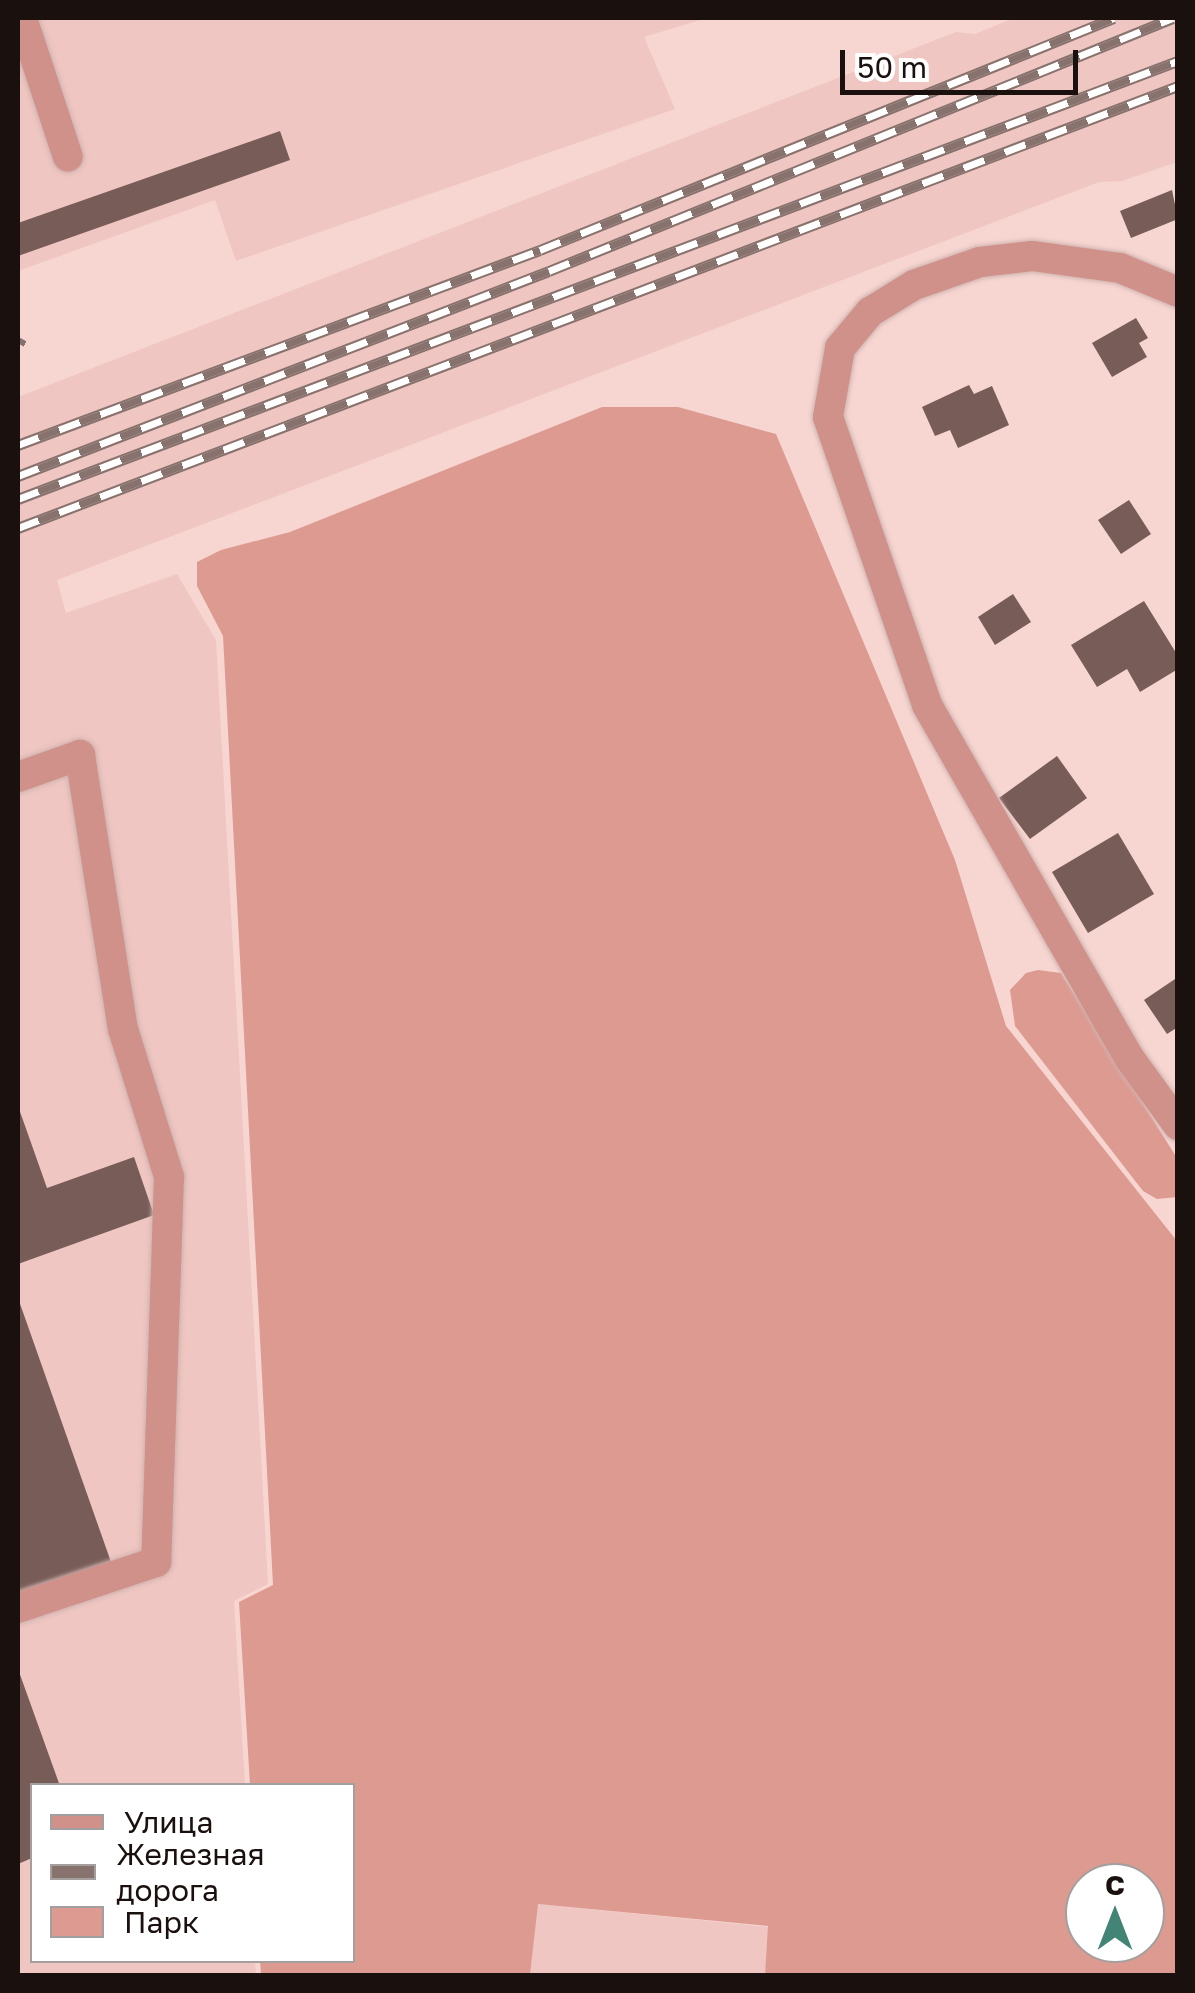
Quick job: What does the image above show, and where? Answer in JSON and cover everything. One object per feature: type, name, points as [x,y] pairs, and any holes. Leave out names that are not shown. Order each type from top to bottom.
[{"type":"street","points":[[22,18],[68,157]]},
{"type":"street","points":[[1178,292],[1120,268],[1032,256],[980,262],[914,286],[870,312],[840,348],[828,417],[927,705],[1130,1059],[1178,1124]]},
{"type":"street","points":[[18,777],[80,756],[124,1029],[169,1177],[156,1562],[18,1608]]},
{"type":"path","points":[[18,340],[29,346]]},
{"type":"shaded area","points":[[18,18],[707,18],[644,37],[675,109],[236,261],[215,200],[18,271]]},
{"type":"shaded area","points":[[1014,18],[1177,18],[1177,162],[1122,181],[1099,182],[57,580],[66,613],[177,574],[216,640],[268,1584],[234,1601],[245,1783],[30,1783],[30,1963],[255,1963],[256,1975],[18,1976],[18,397],[956,32],[975,34]]},
{"type":"shaded area","points":[[537,1904],[769,1927],[765,1975],[530,1976]]},
{"type":"green space","points":[[602,407],[678,407],[776,434],[955,860],[1006,1026],[1177,1241],[1177,1975],[765,1975],[768,1926],[538,1904],[530,1975],[261,1975],[260,1963],[355,1963],[355,1783],[250,1783],[239,1602],[273,1585],[223,636],[197,586],[197,562],[221,550],[290,532]]},
{"type":"green space","points":[[1026,973],[1061,973],[1177,1158],[1177,1197],[1157,1199],[1143,1191],[1015,1026],[1010,990]]},
{"type":"building","points":[[280,131],[290,160],[18,256],[18,223]]},
{"type":"building","points":[[1172,190],[1178,219],[1131,238],[1120,211]]},
{"type":"building","points":[[1136,318],[1148,338],[1139,343],[1147,357],[1112,377],[1092,343]]},
{"type":"building","points":[[969,385],[974,394],[992,386],[1009,425],[958,448],[950,430],[935,436],[922,407]]},
{"type":"building","points":[[1129,500],[1151,534],[1121,554],[1098,520]]},
{"type":"building","points":[[1013,594],[1031,622],[995,645],[978,617]]},
{"type":"building","points":[[1144,601],[1178,656],[1178,669],[1140,692],[1127,669],[1097,687],[1071,645]]},
{"type":"building","points":[[1057,756],[1087,798],[1030,839],[999,798]]},
{"type":"building","points":[[1118,833],[1154,894],[1088,933],[1052,872]]},
{"type":"building","points":[[1178,977],[1178,1027],[1167,1034],[1144,1000]]},
{"type":"building","points":[[18,1106],[47,1188],[134,1157],[154,1215],[18,1264]]},
{"type":"building","points":[[18,1298],[111,1562],[18,1595]]},
{"type":"building","points":[[18,1669],[59,1783],[30,1783],[30,1859],[18,1864]]},
{"type":"railway","points":[[18,445],[540,250],[1114,18]]},
{"type":"railway","points":[[18,476],[549,271],[1173,18]]},
{"type":"railway","points":[[18,499],[1178,61]]},
{"type":"railway","points":[[18,528],[1178,86]]}]
